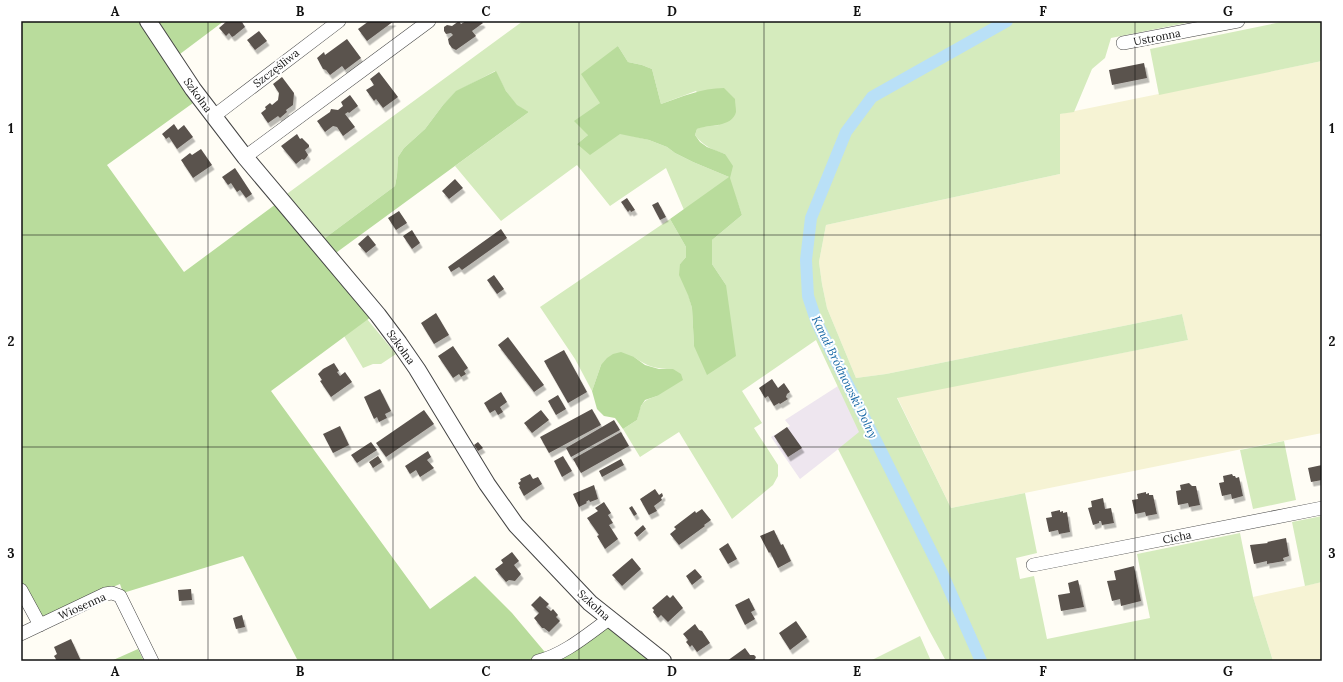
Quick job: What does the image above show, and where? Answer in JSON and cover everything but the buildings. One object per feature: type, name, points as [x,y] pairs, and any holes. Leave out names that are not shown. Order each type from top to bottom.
[{"type":"street","name":"Szkolna","points":[[148,21],[193,89],[245,157],[378,315],[399,343],[417,369],[487,484],[516,525],[590,603],[663,661]]},
{"type":"street","name":"Szczęśliwa","points":[[214,116],[339,21]]},
{"type":"street","points":[[245,157],[429,21]]},
{"type":"street","name":"Ustronna","points":[[1123,43],[1238,21]]},
{"type":"street","name":"Cicha","points":[[1033,565],[1322,508]]},
{"type":"street","points":[[21,590],[40,625]]},
{"type":"street","name":"Wiosenna","points":[[21,634],[105,594],[119,594],[152,661]]},
{"type":"street","points":[[545,660],[569,647],[609,619]]},
{"type":"shaded area","points":[[1322,61],[1322,433],[951,508],[897,397],[1188,340],[1182,314],[886,374],[856,378],[827,308],[822,284],[819,262],[826,225],[1060,174],[1060,114]]},
{"type":"shaded area","points":[[838,386],[860,432],[800,479],[771,437],[790,426],[785,420]]},
{"type":"shaded area","points":[[1322,582],[1322,661],[1273,661],[1253,597]]},
{"type":"green space","points":[[21,21],[140,21],[193,103],[107,165],[184,272],[276,204],[371,317],[271,391],[430,609],[475,576],[512,613],[544,651],[556,661],[298,661],[243,556],[123,593],[120,584],[43,620],[21,581]]},
{"type":"green space","points":[[158,21],[224,21],[180,54]]},
{"type":"green space","points":[[523,21],[1196,21],[1111,38],[1105,58],[1092,69],[1074,112],[1060,114],[1060,174],[826,225],[819,262],[827,308],[856,378],[886,374],[1182,314],[1188,340],[897,398],[951,508],[1025,493],[1037,553],[1016,558],[1020,579],[1034,576],[1047,639],[1150,618],[1137,554],[1240,533],[1253,597],[1273,661],[946,661],[838,449],[859,432],[816,340],[742,391],[762,423],[754,428],[778,465],[778,476],[773,485],[732,519],[679,432],[640,457],[623,429],[637,420],[642,404],[657,396],[673,369],[652,367],[634,357],[601,365],[592,391],[575,359],[540,307],[670,219],[686,247],[686,257],[680,264],[692,308],[694,346],[726,285],[712,264],[712,240],[742,215],[729,178],[684,210],[666,168],[610,206],[577,165],[501,221],[455,166],[529,112],[517,106],[506,91],[495,71],[456,92],[443,105],[425,129],[404,148],[398,157],[395,186],[321,241],[284,196]],"holes":[[[618,46],[628,62],[652,69],[661,104],[696,91],[719,125],[701,127],[697,129],[695,135],[708,147],[725,154],[729,177],[693,162],[667,147],[649,140],[620,133],[577,144],[588,135]]]},
{"type":"green space","points":[[1286,21],[1322,21],[1322,61],[1159,95],[1150,49]]},
{"type":"green space","points":[[618,46],[628,62],[652,69],[661,104],[692,93],[716,88],[724,88],[735,99],[736,112],[730,121],[719,125],[697,129],[695,135],[700,142],[707,147],[725,154],[733,166],[730,178],[742,215],[712,240],[712,264],[726,285],[736,356],[707,375],[694,346],[692,308],[679,275],[680,264],[686,257],[686,247],[670,219],[729,177],[693,162],[667,147],[649,140],[620,134],[590,155],[577,144],[588,135],[574,121],[600,103],[581,74]]},
{"type":"green space","points":[[496,71],[506,91],[517,105],[529,112],[333,255],[321,241],[395,186],[398,157],[404,148],[425,129],[443,105],[456,91]]},
{"type":"green space","points":[[367,319],[396,354],[381,364],[373,364],[363,368],[344,336]]},
{"type":"green space","points":[[621,352],[634,357],[645,365],[659,369],[673,369],[681,374],[683,380],[657,396],[645,400],[641,406],[637,420],[623,429],[615,418],[604,416],[597,409],[592,391],[601,365],[613,354]]},
{"type":"green space","points":[[1284,441],[1296,500],[1253,509],[1240,450]]},
{"type":"green space","points":[[1322,516],[1322,582],[1305,586],[1292,522]]},
{"type":"green space","points":[[605,628],[611,628],[652,661],[559,661]]},
{"type":"green space","points":[[920,636],[931,661],[870,661]]},
{"type":"green space","points":[[138,649],[144,661],[111,661]]},
{"type":"waterway","name":"Kanał Bródnowski Dolny","points":[[981,661],[942,573],[817,323],[808,296],[806,260],[811,218],[846,132],[872,97],[1007,21]]}]
